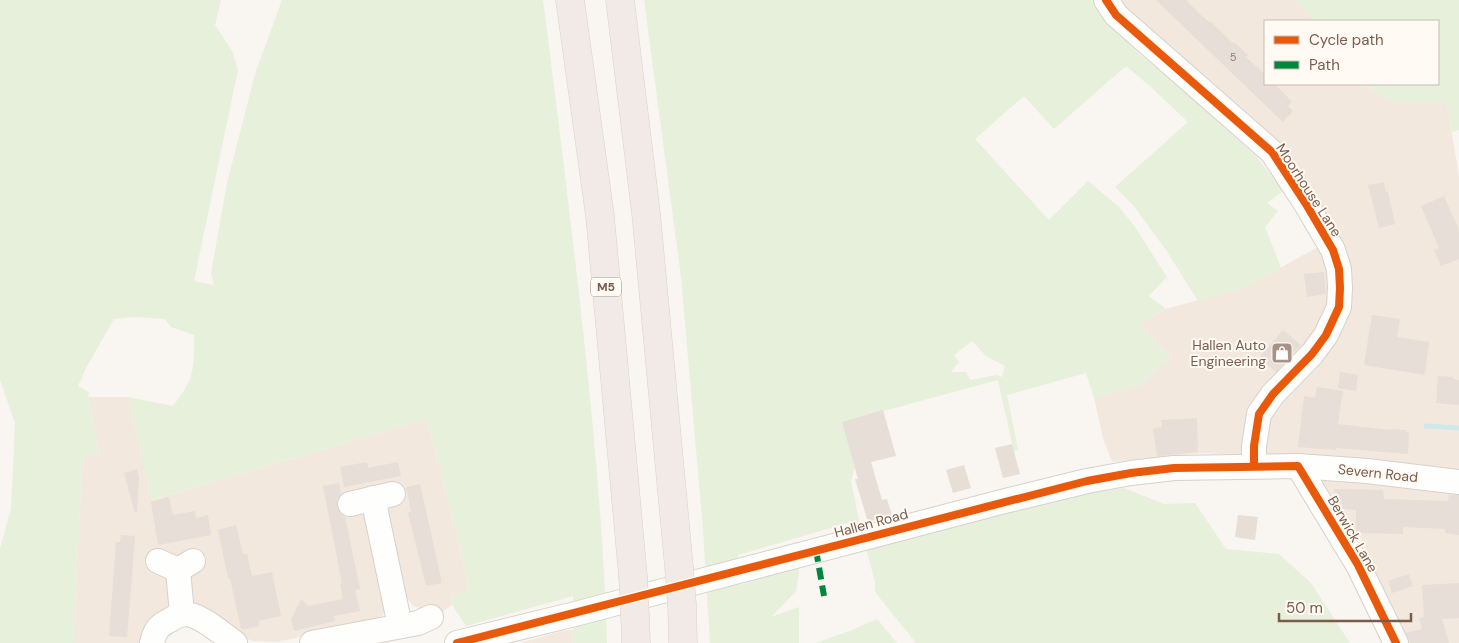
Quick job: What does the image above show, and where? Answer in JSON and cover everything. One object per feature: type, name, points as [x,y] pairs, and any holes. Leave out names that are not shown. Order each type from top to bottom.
[{"type":"highway","name":"M5","points":[[570,0],[600,216],[633,576],[636,643]]},
{"type":"highway","points":[[620,0],[646,213],[680,567],[683,643]]},
{"type":"street","name":"Moorhouse Lane","points":[[1106,0],[1116,15],[1272,152],[1333,250],[1339,269],[1339,307],[1326,335],[1312,354],[1273,394],[1259,414],[1254,446],[1254,466]]},
{"type":"street","name":"Hallen Road","points":[[464,642],[1087,481],[1174,468],[1298,466]]},
{"type":"street","name":"Severn Road","points":[[1298,466],[1367,471],[1459,482]]},
{"type":"street","name":"Berwick Lane","points":[[1298,466],[1358,565],[1396,643]]},
{"type":"street","points":[[350,504],[383,496],[400,626]]},
{"type":"street","points":[[177,564],[182,614]]},
{"type":"street","points":[[152,643],[155,631],[164,623],[182,614],[193,615],[201,619],[235,643]]},
{"type":"street","points":[[312,643],[400,626],[431,617]]},
{"type":"shaded area","points":[[1116,0],[1293,0],[1314,20],[1264,20],[1264,85],[1365,85],[1393,103],[1447,103],[1459,177],[1459,643],[1406,643],[1365,548],[1308,459],[1203,453],[1112,462],[1103,438],[1094,398],[1142,384],[1171,357],[1139,324],[1166,309],[1248,286],[1339,235],[1282,154]]},
{"type":"shaded area","points":[[88,397],[128,397],[152,500],[427,419],[461,551],[469,591],[451,595],[452,605],[442,612],[413,606],[401,585],[387,603],[383,615],[375,620],[277,642],[253,641],[237,635],[194,606],[142,643],[73,643],[82,467],[85,456],[99,453]]},
{"type":"shaded area","points":[[573,630],[573,643],[521,643],[561,631]]},
{"type":"green space","points":[[0,0],[221,0],[215,25],[232,51],[238,70],[194,281],[214,285],[211,273],[227,183],[255,74],[282,0],[543,0],[574,248],[591,408],[601,525],[607,643],[573,643],[573,596],[466,626],[452,605],[451,595],[469,591],[461,551],[427,419],[151,500],[128,397],[173,406],[186,388],[192,373],[194,335],[171,327],[165,319],[133,317],[114,319],[87,366],[78,386],[89,392],[88,397],[99,453],[85,456],[82,467],[73,643],[0,643],[0,548],[11,509],[15,423],[0,380]]},
{"type":"green space","points":[[644,0],[1091,0],[1107,21],[1138,53],[1171,79],[1256,156],[1283,191],[1267,203],[1278,211],[1265,227],[1281,268],[1248,286],[1198,301],[1166,250],[1133,205],[1115,187],[1188,122],[1126,66],[1054,129],[1024,96],[975,139],[1049,220],[1088,181],[1119,207],[1133,224],[1167,277],[1149,296],[1166,309],[1139,324],[1171,357],[1142,384],[1094,398],[1086,373],[1007,395],[1018,449],[1014,452],[998,380],[843,422],[855,467],[851,481],[860,525],[850,527],[848,523],[738,555],[740,585],[800,565],[796,591],[771,617],[799,607],[799,643],[710,643],[703,530],[681,277]],"holes":[[[972,341],[986,356],[1005,366],[1002,377],[997,375],[970,380],[966,372],[951,372],[959,362],[954,355]]]},
{"type":"green space","points":[[1293,0],[1459,0],[1459,130],[1452,132],[1447,103],[1393,103],[1365,85],[1439,85],[1439,20],[1314,20]]},
{"type":"green space","points":[[1124,488],[1164,504],[1195,503],[1226,549],[1279,554],[1311,583],[1350,643],[916,643],[875,592],[875,582],[866,548],[1072,496]]},
{"type":"green space","points":[[877,619],[897,643],[815,643],[852,630]]},
{"type":"building","points":[[1156,0],[1186,0],[1248,55],[1246,57],[1264,73],[1264,85],[1276,85],[1292,102],[1288,106],[1293,111],[1283,122]]},
{"type":"building","points":[[1384,182],[1395,224],[1379,228],[1368,185]]},
{"type":"building","points":[[1444,196],[1459,230],[1459,259],[1441,266],[1434,250],[1439,248],[1421,206]]},
{"type":"building","points":[[1324,272],[1326,294],[1307,297],[1304,274]]},
{"type":"building","points":[[1372,315],[1400,319],[1397,337],[1429,342],[1425,375],[1364,365]]},
{"type":"building","name":"Hallen Auto Engineering","points":[[1283,330],[1301,345],[1276,372],[1259,358]]},
{"type":"building","points":[[1340,372],[1358,375],[1356,391],[1338,388]]},
{"type":"building","points":[[1438,376],[1454,377],[1454,379],[1459,380],[1459,405],[1436,403]]},
{"type":"building","points":[[1317,387],[1343,391],[1338,424],[1407,430],[1406,432],[1409,432],[1408,454],[1298,447],[1304,396],[1315,398]]},
{"type":"building","points":[[883,410],[896,456],[871,462],[882,500],[887,499],[892,515],[868,522],[855,479],[858,479],[842,422]]},
{"type":"building","points":[[1197,418],[1198,452],[1157,456],[1153,429],[1162,427],[1161,420]]},
{"type":"building","points":[[1012,444],[1020,474],[1003,478],[995,448]]},
{"type":"building","points":[[367,462],[368,468],[398,462],[401,476],[344,487],[340,467]]},
{"type":"building","points":[[964,465],[971,488],[953,493],[946,470]]},
{"type":"building","points":[[137,469],[139,478],[137,512],[135,513],[124,473]]},
{"type":"building","points":[[339,483],[341,494],[337,500],[337,507],[345,517],[360,589],[355,590],[360,611],[334,616],[335,621],[294,631],[291,620],[301,599],[308,606],[343,599],[340,584],[342,583],[323,486]]},
{"type":"building","points":[[420,484],[442,583],[426,586],[408,513],[411,512],[406,487]]},
{"type":"building","points":[[1333,489],[1383,490],[1384,499],[1448,501],[1449,495],[1459,495],[1459,535],[1445,533],[1445,529],[1403,527],[1403,534],[1356,533],[1356,510],[1343,509]]},
{"type":"building","points":[[169,497],[173,515],[195,511],[196,518],[208,515],[211,535],[158,545],[151,502]]},
{"type":"building","points":[[1238,515],[1258,517],[1255,540],[1235,537]]},
{"type":"building","points":[[236,525],[243,554],[247,554],[252,576],[272,572],[281,616],[258,621],[259,626],[245,629],[241,629],[218,530]]},
{"type":"building","points":[[121,535],[135,536],[127,637],[109,636],[116,542],[120,542]]},
{"type":"building","points":[[1409,574],[1413,586],[1392,593],[1388,581]]},
{"type":"building","points":[[1459,583],[1459,618],[1442,619],[1449,643],[1410,643],[1406,633],[1422,629],[1419,618],[1424,617],[1422,585]]},
{"type":"waterway","points":[[1426,426],[1459,428]]},
{"type":"marked path","points":[[816,550],[824,596]]},
{"type":"cycle path","points":[[1106,0],[1116,15],[1272,152],[1333,250],[1339,269],[1339,307],[1326,335],[1312,354],[1273,394],[1259,414],[1254,446],[1254,466]]},
{"type":"cycle path","points":[[457,643],[1087,481],[1174,468],[1298,466],[1358,565],[1396,643]]},
{"type":"place","name":"Hallen Auto Engineering","points":[[1282,353]]}]
